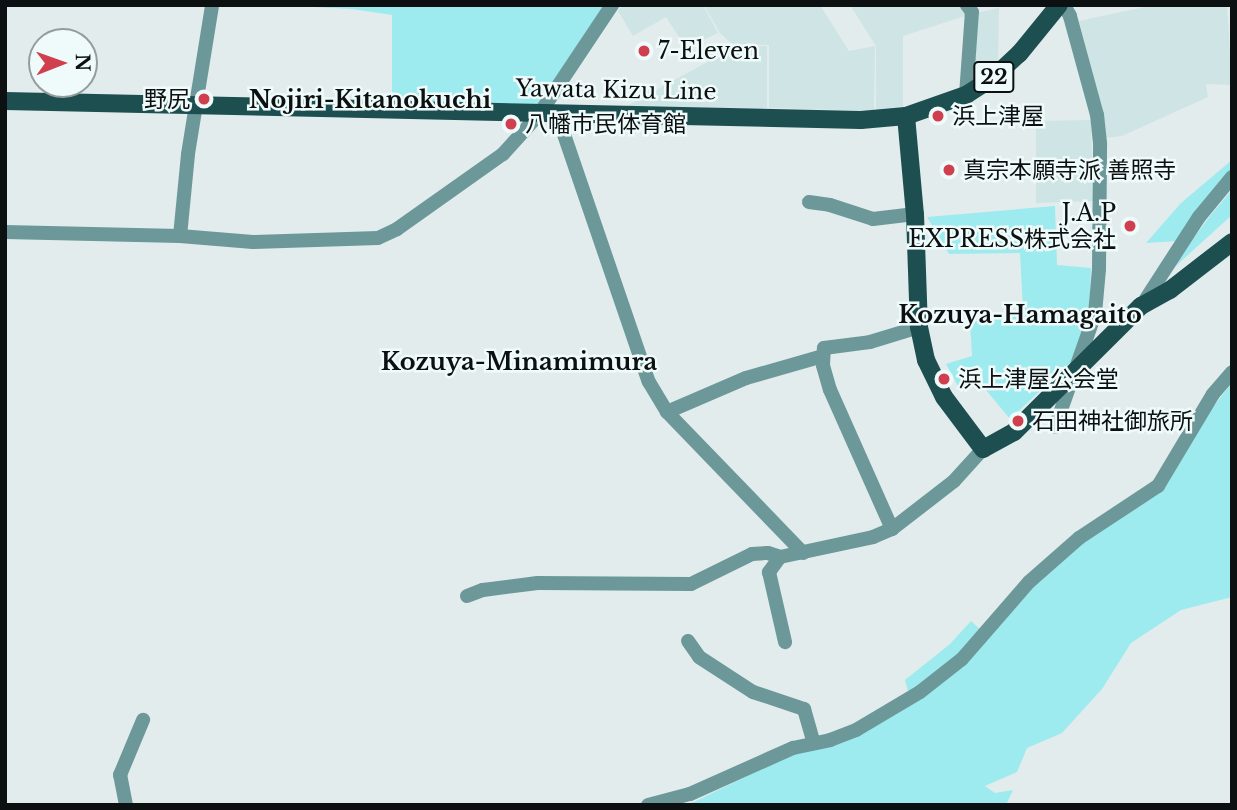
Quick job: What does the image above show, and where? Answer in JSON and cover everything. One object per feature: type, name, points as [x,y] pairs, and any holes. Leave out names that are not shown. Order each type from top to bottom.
[{"type":"main road","name":"Yawata Kizu Line","points":[[5,101],[861,120],[906,116],[966,95],[995,76],[1019,54],[1059,5]]},
{"type":"main road","points":[[906,116],[915,214],[919,327],[926,360],[944,397],[983,449],[1014,432],[1141,306],[1170,290],[1232,242]]},
{"type":"street","points":[[180,236],[196,104],[212,5]]},
{"type":"street","points":[[5,232],[180,236],[253,242],[378,238],[397,229],[503,154],[549,113],[612,5]]},
{"type":"street","points":[[966,95],[972,12],[968,5]]},
{"type":"street","points":[[1055,427],[1058,410],[1078,366],[1095,314],[1100,143],[1097,115],[1070,16],[1064,5]]},
{"type":"street","points":[[549,113],[649,382],[667,412],[803,553]]},
{"type":"street","points":[[1141,306],[1199,217],[1232,177]]},
{"type":"street","points":[[809,202],[830,205],[873,219],[915,214]]},
{"type":"street","points":[[892,529],[831,390],[823,356],[824,348],[870,342],[919,327]]},
{"type":"street","points":[[667,412],[746,378],[823,356]]},
{"type":"street","points":[[648,805],[690,794],[793,748],[856,730],[920,692],[962,659],[1028,582],[1079,538],[1158,486],[1213,394],[1232,372]]},
{"type":"street","points":[[467,596],[483,590],[538,583],[691,584],[752,554],[768,553],[780,557],[873,537],[892,529],[954,481],[983,449]]},
{"type":"street","points":[[780,557],[769,572],[785,642]]},
{"type":"street","points":[[688,641],[699,657],[753,692],[804,709],[814,743]]},
{"type":"street","points":[[126,805],[120,775],[144,720]]},
{"type":"shaded area","points":[[274,5],[604,5],[539,107],[392,102],[392,15],[352,9]]},
{"type":"shaded area","points":[[622,5],[703,5],[718,33],[686,48],[666,17],[633,36],[618,11]]},
{"type":"shaded area","points":[[704,5],[820,5],[849,51],[875,46],[874,111],[769,108],[769,45],[732,44],[720,33]]},
{"type":"shaded area","points":[[850,5],[966,5],[968,15],[903,36],[903,109],[876,112],[876,46]]},
{"type":"shaded area","points":[[1154,5],[1227,5],[1232,85],[1206,84],[1208,97],[1122,136],[1105,138],[1102,107],[1079,21]]},
{"type":"shaded area","points":[[999,8],[998,62],[971,80],[976,13]]},
{"type":"shaded area","points":[[767,46],[767,108],[625,107],[735,47]]},
{"type":"shaded area","points":[[1091,120],[1093,201],[1036,203],[1036,121]]},
{"type":"shaded area","points":[[1232,160],[1232,172],[1178,241],[1146,243],[1181,203]]},
{"type":"shaded area","points":[[1232,190],[1232,215],[1167,274],[1210,216]]},
{"type":"shaded area","points":[[1055,206],[1057,265],[1091,268],[1089,312],[1071,362],[1010,419],[981,384],[959,388],[946,364],[972,356],[970,323],[1023,308],[1020,253],[949,254],[927,217]]},
{"type":"shaded area","points":[[1232,383],[1232,597],[1181,610],[1131,643],[1102,689],[1062,733],[1027,748],[1017,772],[985,786],[995,793],[1013,790],[1006,805],[678,805],[694,802],[798,751],[833,745],[909,695],[905,680],[950,644],[971,621],[985,634],[1021,596],[1081,544],[1129,513]]},
{"type":"place","name":"7-Eleven","points":[[644,51]]},
{"type":"place","name":"野尻","points":[[204,99]]},
{"type":"place","name":"浜上津屋","points":[[938,116]]},
{"type":"place","name":"八幡市民体育館","points":[[511,124]]},
{"type":"place","name":"真宗本願寺派 善照寺","points":[[949,170]]},
{"type":"place","name":"J.A.P EXPRESS株式会社","points":[[1130,226]]},
{"type":"place","name":"浜上津屋公会堂","points":[[944,379]]},
{"type":"place","name":"石田神社御旅所","points":[[1018,421]]},
{"type":"district","name":"Nojiri-Kitanokuchi","points":[[370,100]]},
{"type":"district","name":"Kozuya-Hamagaito","points":[[1020,315]]},
{"type":"district","name":"Kozuya-Minamimura","points":[[519,362]]}]
